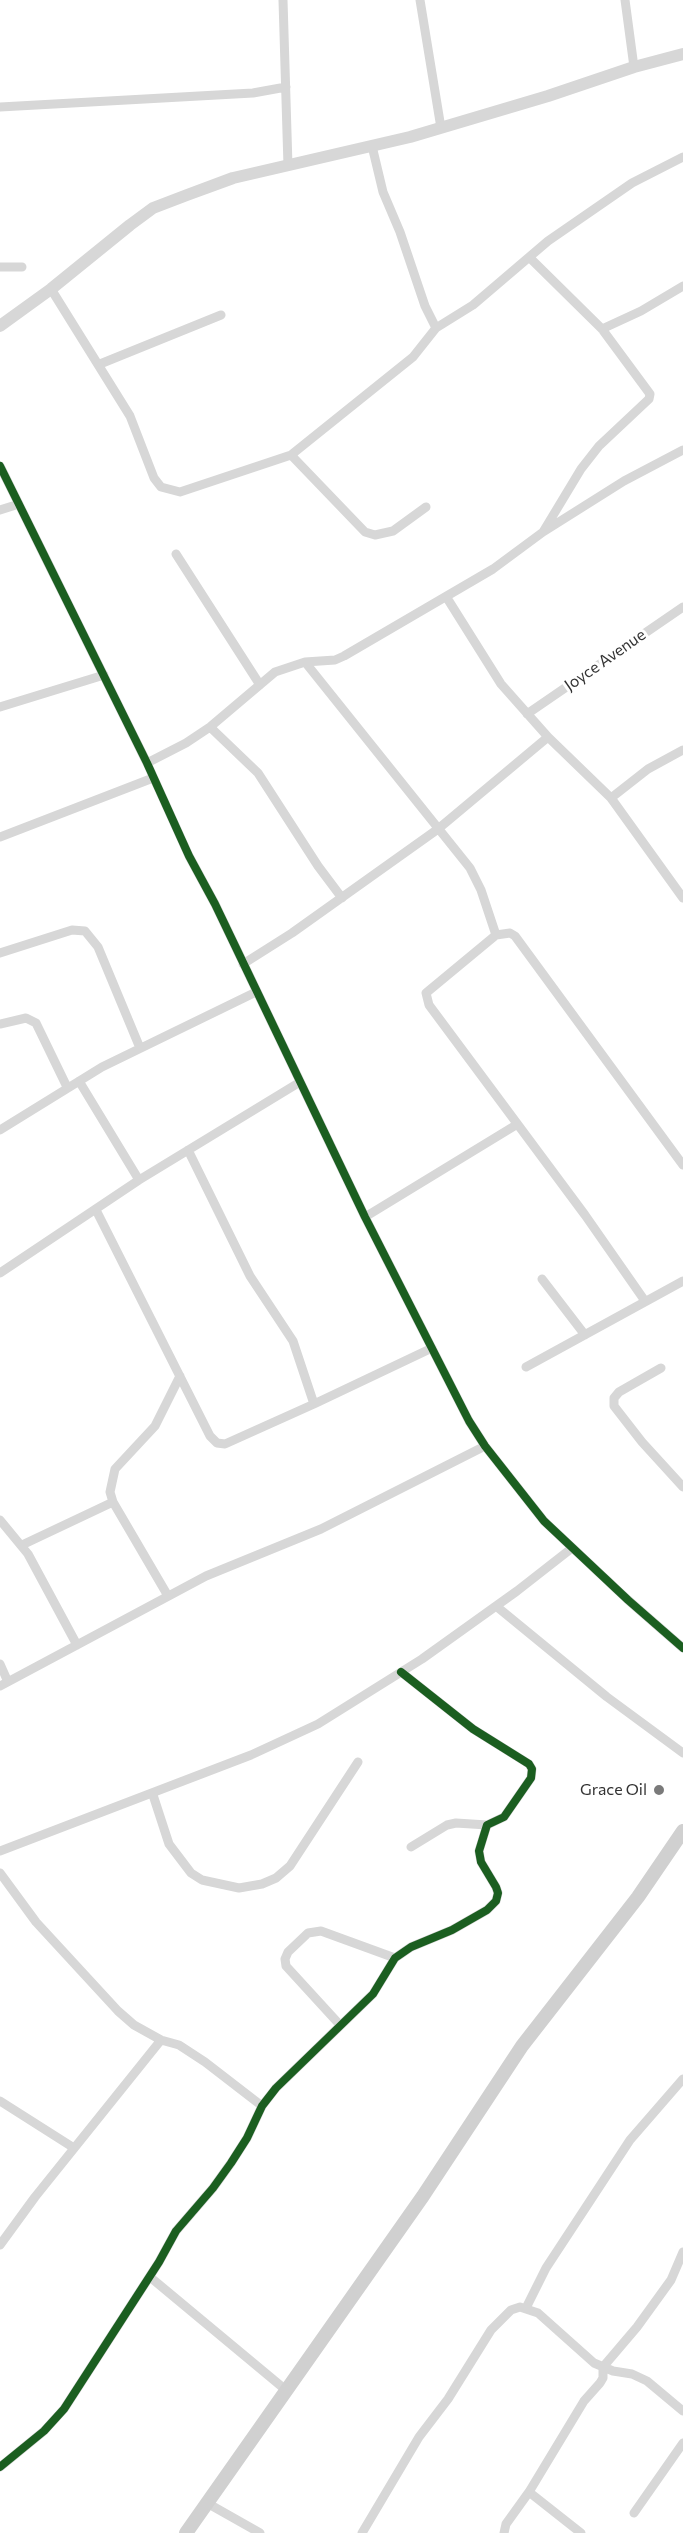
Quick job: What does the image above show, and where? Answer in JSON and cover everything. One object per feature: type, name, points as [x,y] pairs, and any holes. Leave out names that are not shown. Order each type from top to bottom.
[{"type":"main road","points":[[186,2533],[423,2196],[522,2046],[638,1897],[683,1831]]},
{"type":"street","points":[[283,0],[288,166]]},
{"type":"street","points":[[420,0],[441,128]]},
{"type":"street","points":[[625,0],[634,67]]},
{"type":"street","points":[[0,326],[51,289],[153,208],[233,178],[441,128],[634,67],[683,54]]},
{"type":"street","points":[[0,107],[253,93],[286,87]]},
{"type":"street","points":[[372,146],[383,192],[425,306],[436,328]]},
{"type":"street","points":[[51,289],[100,364],[130,416],[153,478],[161,487],[180,492],[291,455],[413,357],[436,328],[473,305],[548,242],[632,183],[683,157]]},
{"type":"street","points":[[530,258],[602,328],[650,394],[649,399],[599,446],[580,469],[543,532]]},
{"type":"street","points":[[0,267],[22,267]]},
{"type":"street","points":[[602,328],[641,311],[683,286]]},
{"type":"street","points":[[100,364],[221,315]]},
{"type":"street","points":[[147,763],[210,727],[282,668],[305,662],[335,660],[344,656],[447,598],[493,569],[543,532],[624,481],[683,450]]},
{"type":"street","points":[[291,455],[365,532],[375,536],[393,531],[426,507]]},
{"type":"street","points":[[0,466],[147,763],[365,1217],[469,1422],[522,1496],[572,1548],[683,1648]]},
{"type":"street","points":[[0,510],[20,504]]},
{"type":"street","points":[[176,554],[260,685]]},
{"type":"street","points":[[447,598],[501,684],[548,737],[611,798],[683,898]]},
{"type":"street","name":"Joyce Avenue","points":[[527,714],[683,606]]},
{"type":"street","points":[[305,662],[476,880],[496,935]]},
{"type":"street","points":[[0,706],[104,675]]},
{"type":"street","points":[[210,727],[258,773],[318,866],[342,898]]},
{"type":"street","points":[[243,964],[342,898],[438,829],[548,737]]},
{"type":"street","points":[[611,798],[648,769],[683,750]]},
{"type":"street","points":[[0,837],[153,778]]},
{"type":"street","points":[[0,953],[72,930],[85,931],[98,947],[140,1048]]},
{"type":"street","points":[[645,1301],[426,999],[430,988],[496,935],[510,933],[520,939],[683,1165]]},
{"type":"street","points":[[0,1130],[79,1081],[140,1048],[256,992]]},
{"type":"street","points":[[0,1024],[26,1018],[36,1023],[68,1088]]},
{"type":"street","points":[[79,1081],[139,1180]]},
{"type":"street","points":[[0,1273],[139,1180],[300,1082]]},
{"type":"street","points":[[365,1217],[516,1125]]},
{"type":"street","points":[[188,1150],[250,1276],[293,1341],[314,1404]]},
{"type":"street","points":[[96,1210],[210,1436],[217,1443],[225,1444],[432,1348]]},
{"type":"street","points":[[542,1279],[585,1335]]},
{"type":"street","points":[[526,1367],[683,1281]]},
{"type":"street","points":[[661,1368],[619,1392],[614,1398],[614,1406],[642,1442],[683,1487]]},
{"type":"street","points":[[168,1596],[113,1502],[110,1492],[115,1469],[155,1426],[180,1376]]},
{"type":"street","points":[[0,1664],[4,1684],[206,1576],[321,1529],[485,1446]]},
{"type":"street","points":[[22,1545],[113,1502]]},
{"type":"street","points":[[0,1520],[22,1545],[77,1645]]},
{"type":"street","points":[[0,1851],[153,1795],[251,1755],[318,1724],[401,1672],[496,1606],[572,1548]]},
{"type":"street","points":[[496,1606],[607,1697],[683,1753]]},
{"type":"street","points":[[401,1672],[472,1729],[529,1764],[532,1769],[531,1778],[504,1817],[487,1825],[456,1823],[447,1825],[411,1847]]},
{"type":"street","points":[[153,1795],[170,1845],[190,1873],[202,1880],[239,1888],[262,1884],[276,1878],[290,1866],[358,1762]]},
{"type":"street","points":[[0,2467],[44,2431],[64,2409],[150,2277],[176,2231],[231,2163],[248,2138],[262,2106],[276,2088],[373,1994],[395,1958],[411,1947],[452,1930],[487,1910],[495,1901],[498,1893],[496,1887],[479,1855],[487,1825]]},
{"type":"street","points":[[0,1873],[36,1922],[82,1974],[134,2025],[161,2040],[179,2045],[262,2106]]},
{"type":"street","points":[[340,2025],[286,1966],[285,1959],[288,1952],[308,1933],[321,1931],[395,1958]]},
{"type":"street","points":[[0,2245],[161,2040]]},
{"type":"street","points":[[526,2308],[546,2268],[630,2140],[683,2079]]},
{"type":"street","points":[[0,2102],[74,2148]]},
{"type":"street","points":[[504,2533],[506,2524],[529,2492],[584,2401],[603,2378],[603,2367],[637,2327],[671,2280],[683,2252]]},
{"type":"street","points":[[150,2277],[287,2391]]},
{"type":"street","points":[[362,2533],[418,2437],[448,2399],[491,2330],[511,2310],[526,2308],[548,2320],[583,2354],[603,2367],[632,2374],[647,2381],[683,2410]]},
{"type":"street","points":[[634,2513],[683,2443]]},
{"type":"street","points":[[529,2492],[581,2533]]},
{"type":"street","points":[[207,2504],[260,2533]]},
{"type":"cycle path","points":[[0,466],[147,763],[189,856],[215,904],[365,1217],[469,1421],[485,1446],[544,1521],[683,1648]]},
{"type":"cycle path","points":[[0,2467],[44,2431],[64,2409],[159,2262],[176,2231],[231,2163],[247,2138],[262,2106],[276,2088],[373,1994],[395,1958],[411,1947],[452,1930],[487,1910],[496,1901],[498,1893],[496,1887],[481,1862],[479,1851],[487,1825],[504,1817],[531,1778],[532,1769],[529,1764],[473,1729],[401,1672]]},
{"type":"place","name":"Grace Oil","points":[[659,1790]]}]
